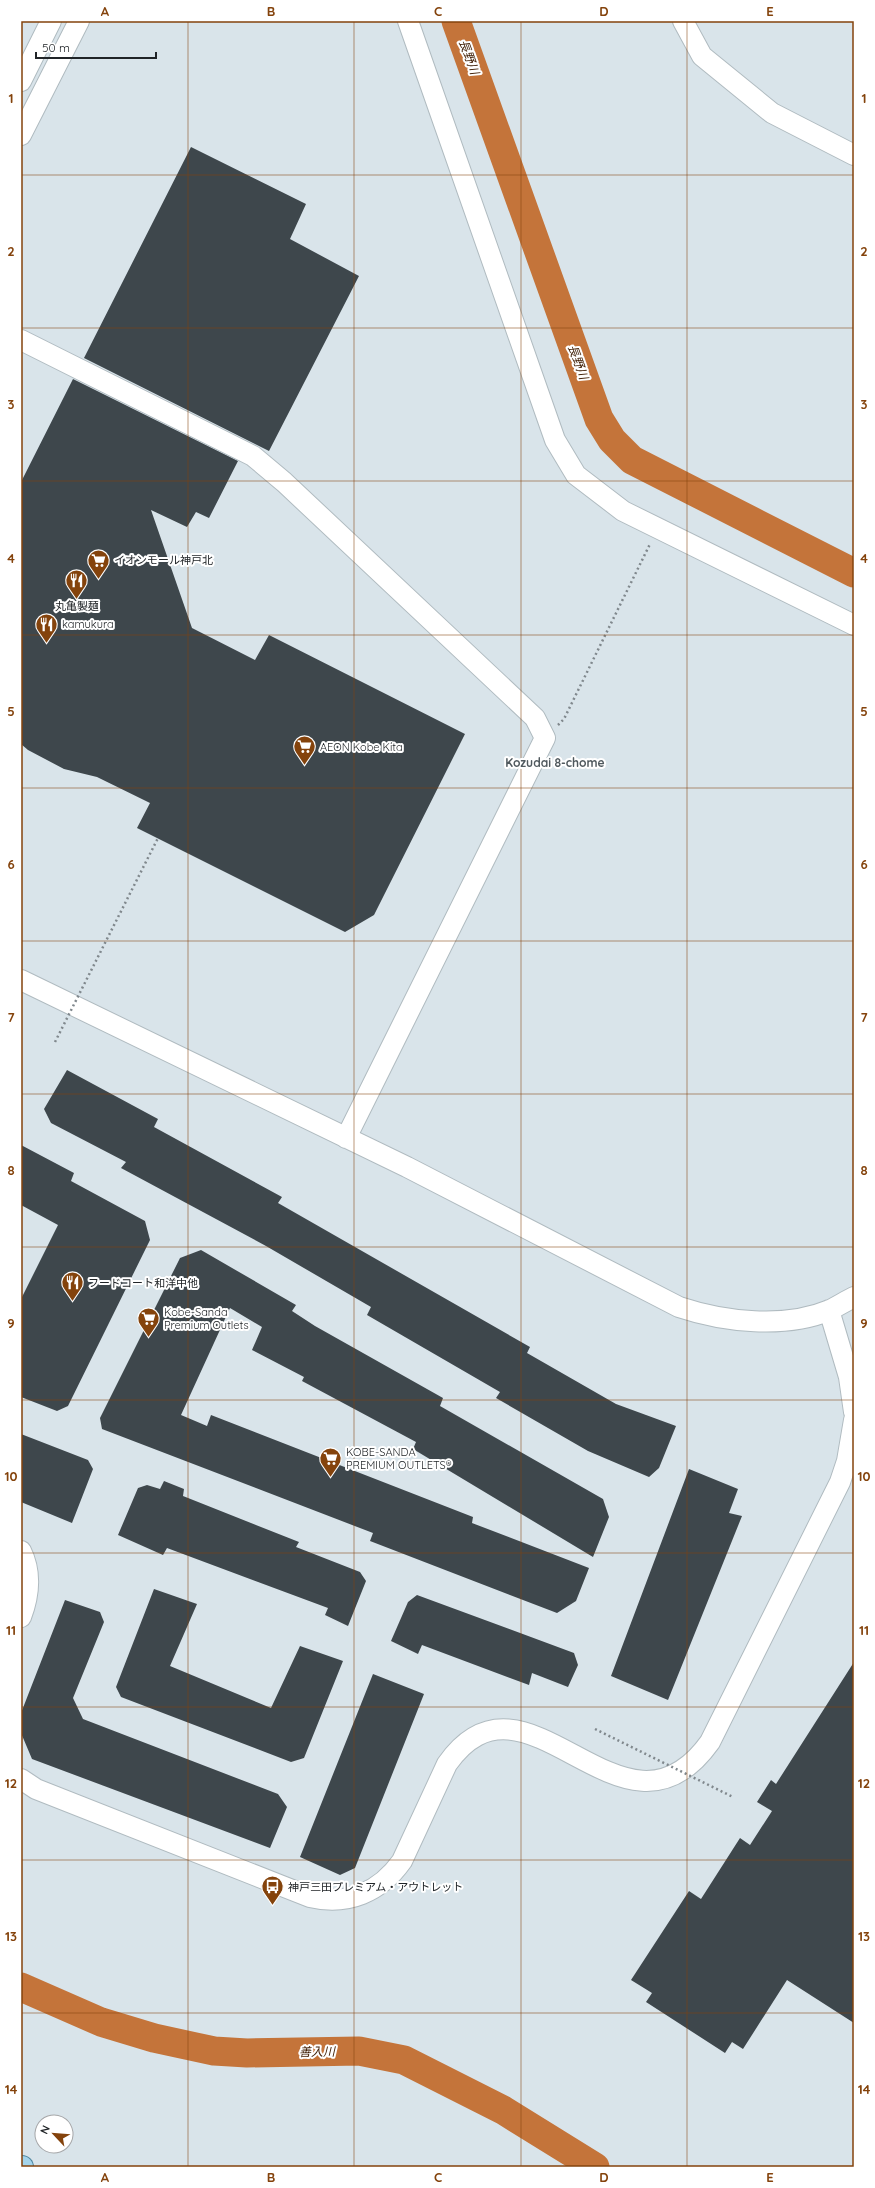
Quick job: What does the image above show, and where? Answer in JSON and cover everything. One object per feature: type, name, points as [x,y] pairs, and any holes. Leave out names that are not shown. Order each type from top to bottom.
[{"type":"street","points":[[21,81],[51,21]]},
{"type":"street","points":[[21,135],[79,21]]},
{"type":"street","points":[[408,21],[555,440],[576,475],[623,511],[854,625]]},
{"type":"street","points":[[683,21],[702,56],[772,113],[854,155]]},
{"type":"street","points":[[21,340],[253,456],[284,482],[535,718],[545,738],[346,1138]]},
{"type":"street","points":[[21,980],[346,1138],[679,1307],[722,1319],[766,1321],[788,1319],[829,1310],[854,1297]]},
{"type":"street","points":[[829,1310],[849,1377],[854,1412]]},
{"type":"street","points":[[21,1779],[36,1789],[310,1897],[324,1900],[356,1898],[369,1893],[382,1884],[402,1861],[446,1764],[456,1751],[469,1741],[484,1733],[495,1730],[519,1731],[626,1778],[652,1782],[666,1779],[699,1757],[710,1742],[840,1482],[848,1461],[854,1420]]},
{"type":"street","points":[[21,1551],[28,1572],[29,1589],[21,1617]]},
{"type":"path","points":[[545,738],[564,719],[658,528]]},
{"type":"path","points":[[55,1042],[158,838]]},
{"type":"path","points":[[595,1729],[733,1797]]},
{"type":"building","points":[[191,147],[306,204],[290,239],[359,276],[269,451],[84,358]]},
{"type":"building","name":"イオンモール神戸北","points":[[73,379],[238,461],[209,518],[196,512],[187,527],[151,510],[192,628],[255,660],[269,635],[465,734],[374,915],[345,932],[137,828],[150,803],[97,777],[64,769],[28,750],[21,744],[21,482]]},
{"type":"building","points":[[67,1070],[158,1119],[154,1127],[282,1197],[278,1203],[530,1347],[527,1353],[616,1404],[676,1426],[659,1468],[649,1477],[588,1451],[496,1398],[500,1392],[367,1315],[371,1307],[266,1246],[121,1168],[126,1162],[51,1123],[44,1109]]},
{"type":"building","points":[[21,1145],[74,1173],[71,1181],[145,1221],[150,1240],[68,1406],[57,1411],[21,1397],[21,1299],[58,1225],[21,1205]]},
{"type":"building","points":[[201,1250],[296,1305],[292,1311],[315,1326],[443,1398],[440,1406],[603,1499],[609,1517],[593,1557],[413,1449],[416,1442],[302,1381],[304,1377],[252,1350],[262,1327],[230,1308],[181,1415],[207,1426],[211,1415],[473,1517],[472,1523],[589,1568],[576,1601],[557,1613],[370,1541],[373,1533],[102,1429],[100,1418],[180,1258]]},
{"type":"building","points":[[21,1434],[88,1460],[93,1469],[72,1523],[21,1502]]},
{"type":"building","points":[[689,1469],[738,1489],[729,1513],[742,1516],[668,1700],[611,1676]]},
{"type":"building","points":[[164,1481],[184,1489],[183,1496],[299,1542],[296,1547],[360,1572],[366,1581],[348,1626],[325,1615],[328,1608],[167,1548],[163,1555],[118,1535],[138,1488],[147,1485],[160,1489]]},
{"type":"building","points":[[154,1589],[197,1604],[170,1666],[271,1708],[300,1646],[343,1661],[304,1758],[291,1762],[121,1697],[116,1687]]},
{"type":"building","points":[[417,1595],[574,1653],[578,1665],[568,1687],[532,1673],[529,1685],[422,1645],[418,1654],[391,1641],[408,1602]]},
{"type":"building","points":[[65,1600],[100,1612],[104,1622],[73,1698],[83,1719],[278,1794],[287,1807],[270,1848],[32,1759],[21,1733],[21,1713]]},
{"type":"building","points":[[854,1662],[854,2023],[787,1980],[743,2049],[732,2042],[725,2053],[646,2002],[652,1993],[631,1980],[689,1891],[701,1899],[740,1838],[750,1845],[772,1811],[757,1802],[771,1780],[776,1784]]},
{"type":"building","points":[[373,1674],[424,1694],[355,1868],[340,1875],[300,1857]]},
{"type":"waterway","name":"長野川","points":[[456,21],[599,419],[612,440],[632,460],[854,573]]},
{"type":"waterway","name":"善入川","points":[[21,1987],[101,2022],[154,2038],[214,2051],[247,2053],[359,2051],[404,2060],[503,2110],[595,2167]]},
{"type":"place","name":"イオンモール神戸北","points":[[98,580]]},
{"type":"place","name":"丸亀製麺","points":[[77,600]]},
{"type":"place","name":"kamukura","points":[[46,644]]},
{"type":"place","name":"AEON Kobe Kita","points":[[305,766]]},
{"type":"place","name":"フードコート和洋中他","points":[[72,1302]]},
{"type":"place","name":"Kobe-Sanda Premium Outlets","points":[[148,1338]]},
{"type":"place","name":"KOBE-SANDA PREMIUM OUTLETS®","points":[[331,1478]]},
{"type":"place","name":"神戸三田プレミアム・アウトレット","points":[[272,1906]]},
{"type":"district","name":"Kozudai 8-chome","points":[[555,763]]}]
